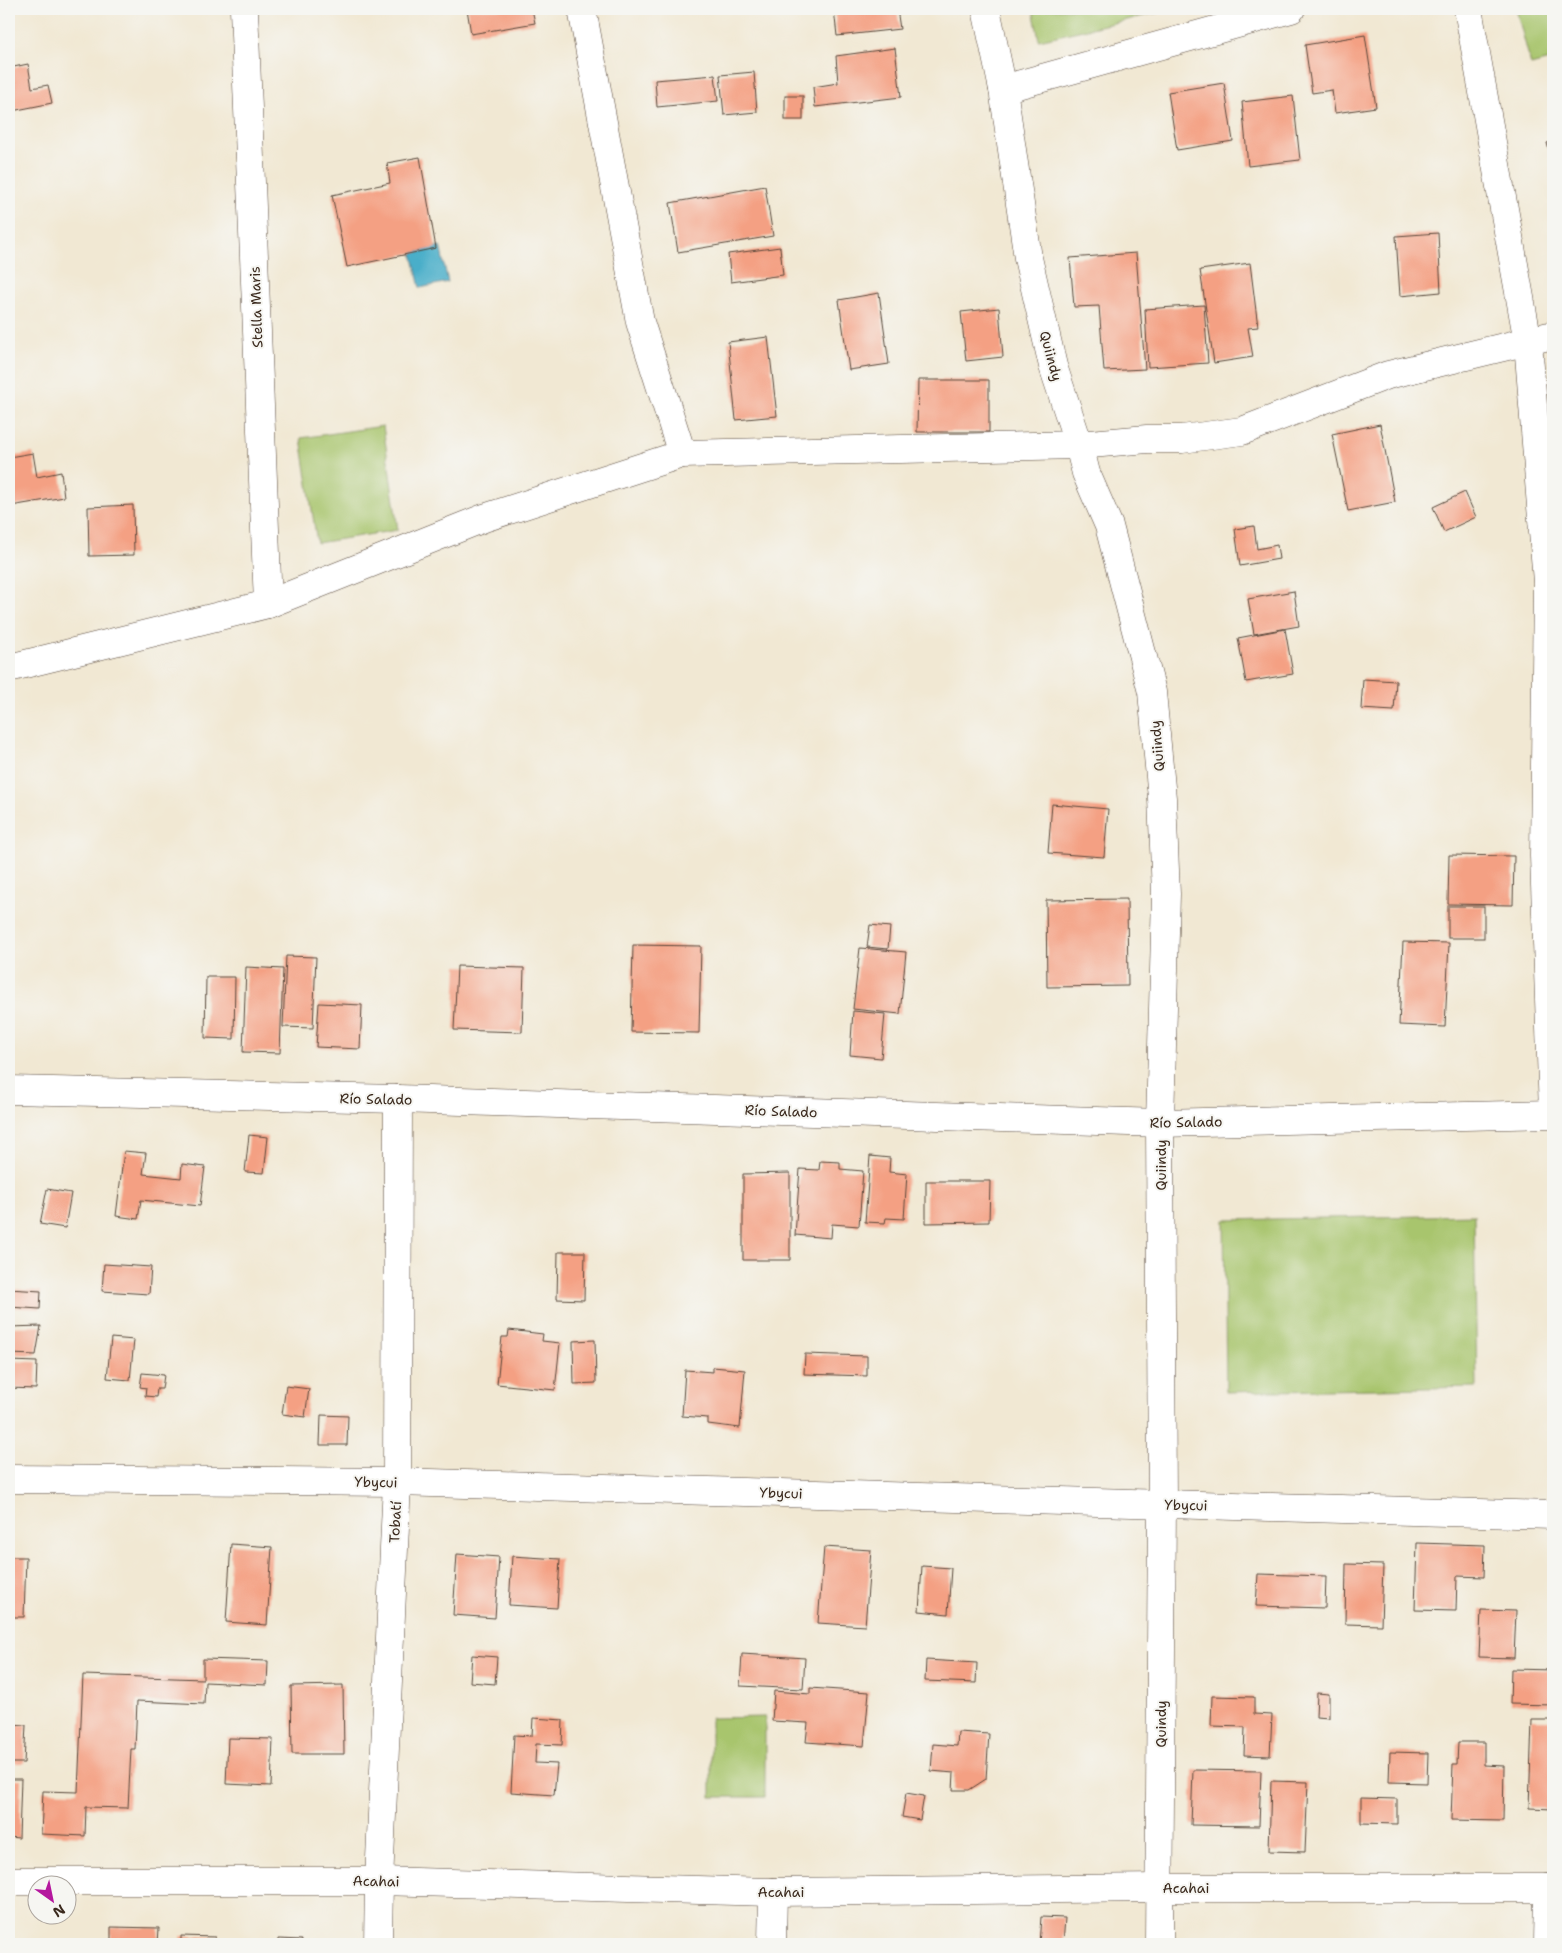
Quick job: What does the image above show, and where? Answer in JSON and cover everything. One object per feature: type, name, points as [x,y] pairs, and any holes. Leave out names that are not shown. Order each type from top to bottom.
[{"type":"street","name":"Stella Maris","points":[[244,9],[268,604]]},
{"type":"street","points":[[582,9],[640,322],[682,454]]},
{"type":"street","name":"Quiindy","points":[[986,9],[1003,89],[1028,258],[1053,366],[1086,472],[1109,526],[1152,692],[1162,798],[1166,894],[1160,1123],[1162,1504]]},
{"type":"street","points":[[1003,89],[1291,9]]},
{"type":"street","points":[[1468,9],[1540,339],[1547,582],[1544,856],[1553,1113]]},
{"type":"street","points":[[9,668],[268,604],[484,518],[682,454],[1079,445],[1148,439],[1182,439],[1242,431],[1388,375],[1540,339]]},
{"type":"street","name":"Río Salado","points":[[9,1090],[398,1099],[1160,1123],[1553,1113]]},
{"type":"street","name":"Tobatí","points":[[378,1944],[379,1880],[397,1482],[398,1099]]},
{"type":"street","name":"Ybycui","points":[[9,1479],[397,1482],[1553,1514]]},
{"type":"street","name":"Quindy","points":[[1159,1944],[1162,1504]]},
{"type":"street","name":"Acahai","points":[[9,1881],[379,1880],[773,1892],[1160,1888],[1550,1888]]},
{"type":"street","points":[[1547,1944],[1550,1888]]},
{"type":"street","points":[[772,1944],[773,1892]]},
{"type":"green space","points":[[1033,9],[1174,9],[1039,40]]},
{"type":"green space","points":[[1516,9],[1553,9],[1553,59],[1531,65]]},
{"type":"green space","points":[[383,426],[398,530],[317,543],[301,438]]},
{"type":"green space","points":[[1474,1215],[1477,1387],[1226,1392],[1224,1220]]},
{"type":"green space","points":[[765,1717],[765,1797],[711,1797],[711,1718]]},
{"type":"water","points":[[440,246],[448,282],[420,288],[412,253]]},
{"type":"building","points":[[467,9],[532,9],[535,23],[471,34]]},
{"type":"building","points":[[834,9],[897,9],[900,29],[837,36]]},
{"type":"building","points":[[1365,35],[1376,107],[1335,113],[1332,90],[1312,93],[1305,45]]},
{"type":"building","points":[[895,48],[901,97],[815,107],[813,87],[838,83],[836,56]]},
{"type":"building","points":[[28,64],[32,88],[48,85],[52,103],[12,111],[9,95],[9,68]]},
{"type":"building","points":[[754,72],[757,112],[724,115],[720,75]]},
{"type":"building","points":[[715,75],[718,101],[657,107],[655,80]]},
{"type":"building","points":[[1224,83],[1233,141],[1177,150],[1168,92]]},
{"type":"building","points":[[785,96],[803,96],[803,120],[785,120]]},
{"type":"building","points":[[1293,96],[1300,160],[1248,166],[1242,102]]},
{"type":"building","points":[[1553,141],[1553,166],[1547,143]]},
{"type":"building","points":[[420,157],[436,248],[347,267],[332,195],[390,183],[387,163]]},
{"type":"building","points":[[765,186],[773,236],[678,252],[670,203]]},
{"type":"building","points":[[1438,233],[1441,292],[1400,296],[1396,236]]},
{"type":"building","points":[[780,247],[783,275],[731,282],[728,254]]},
{"type":"building","points":[[1136,253],[1145,369],[1104,371],[1099,306],[1074,307],[1070,258]]},
{"type":"building","points":[[1250,263],[1258,327],[1248,328],[1253,357],[1214,363],[1200,270]]},
{"type":"building","points":[[879,293],[889,364],[849,370],[839,300]]},
{"type":"building","points":[[1204,305],[1208,363],[1148,367],[1145,309]]},
{"type":"building","points":[[999,308],[1003,357],[966,361],[961,312]]},
{"type":"building","points":[[768,337],[777,416],[736,420],[728,342]]},
{"type":"building","points":[[918,380],[989,380],[989,432],[917,432]]},
{"type":"building","points":[[1380,424],[1395,502],[1348,511],[1332,434]]},
{"type":"building","points":[[33,453],[37,477],[61,472],[64,497],[11,506],[9,457]]},
{"type":"building","points":[[1465,492],[1476,517],[1444,532],[1433,507]]},
{"type":"building","points":[[133,505],[134,555],[89,556],[88,507]]},
{"type":"building","points":[[1254,526],[1257,549],[1277,545],[1279,559],[1240,566],[1235,529]]},
{"type":"building","points":[[1294,591],[1299,626],[1254,634],[1248,599]]},
{"type":"building","points":[[1285,629],[1293,674],[1246,682],[1238,638]]},
{"type":"building","points":[[1363,679],[1396,681],[1394,711],[1361,709]]},
{"type":"building","points":[[1052,804],[1108,809],[1104,857],[1048,853]]},
{"type":"building","points":[[1449,855],[1514,856],[1513,905],[1448,904]]},
{"type":"building","points":[[1127,899],[1128,986],[1047,987],[1046,900]]},
{"type":"building","points":[[1448,906],[1484,906],[1484,938],[1448,938]]},
{"type":"building","points":[[870,925],[890,927],[888,949],[867,947]]},
{"type":"building","points":[[1403,942],[1449,943],[1445,1027],[1399,1025]]},
{"type":"building","points":[[633,945],[701,946],[699,1033],[631,1032]]},
{"type":"building","points":[[860,948],[906,952],[900,1014],[853,1009]]},
{"type":"building","points":[[286,956],[316,957],[313,1028],[283,1027]]},
{"type":"building","points":[[457,966],[524,968],[522,1032],[454,1030]]},
{"type":"building","points":[[246,967],[283,969],[280,1053],[243,1052]]},
{"type":"building","points":[[206,977],[235,977],[234,1039],[205,1038]]},
{"type":"building","points":[[319,1003],[362,1005],[360,1049],[316,1047]]},
{"type":"building","points":[[853,1011],[885,1014],[881,1058],[850,1055]]},
{"type":"building","points":[[249,1135],[268,1137],[264,1173],[245,1172]]},
{"type":"building","points":[[124,1151],[146,1153],[143,1174],[181,1178],[182,1164],[205,1167],[200,1206],[141,1200],[138,1219],[116,1216]]},
{"type":"building","points":[[870,1156],[890,1158],[889,1172],[907,1174],[904,1219],[886,1218],[885,1223],[865,1222]]},
{"type":"building","points":[[820,1161],[840,1162],[840,1169],[863,1171],[859,1226],[832,1224],[831,1238],[795,1235],[800,1169],[819,1170]]},
{"type":"building","points":[[790,1173],[790,1260],[743,1260],[743,1174]]},
{"type":"building","points":[[926,1181],[990,1181],[989,1222],[926,1223]]},
{"type":"building","points":[[47,1189],[71,1193],[65,1228],[40,1224]]},
{"type":"building","points":[[558,1252],[585,1252],[584,1300],[557,1299]]},
{"type":"building","points":[[104,1264],[151,1267],[149,1294],[102,1291]]},
{"type":"building","points":[[9,1289],[41,1291],[40,1309],[9,1307]]},
{"type":"building","points":[[41,1326],[36,1355],[9,1354],[9,1327]]},
{"type":"building","points":[[509,1330],[543,1334],[542,1341],[560,1343],[555,1390],[497,1384],[502,1337],[508,1337]]},
{"type":"building","points":[[111,1338],[134,1340],[130,1380],[107,1378]]},
{"type":"building","points":[[595,1340],[596,1383],[574,1384],[573,1341]]},
{"type":"building","points":[[805,1354],[867,1356],[867,1376],[804,1374]]},
{"type":"building","points":[[9,1361],[37,1362],[36,1389],[9,1388]]},
{"type":"building","points":[[713,1367],[745,1370],[740,1428],[708,1424],[708,1418],[682,1416],[685,1370],[713,1372]]},
{"type":"building","points":[[142,1373],[164,1375],[162,1389],[157,1389],[156,1397],[145,1396],[146,1388],[140,1387]]},
{"type":"building","points":[[286,1386],[309,1389],[305,1417],[282,1414]]},
{"type":"building","points":[[321,1415],[348,1416],[347,1445],[320,1445]]},
{"type":"building","points":[[1417,1543],[1485,1545],[1484,1577],[1457,1576],[1456,1611],[1415,1610]]},
{"type":"building","points":[[231,1544],[272,1547],[267,1625],[226,1622]]},
{"type":"building","points":[[824,1547],[871,1550],[865,1626],[818,1623]]},
{"type":"building","points":[[457,1554],[499,1557],[495,1618],[453,1615]]},
{"type":"building","points":[[512,1556],[560,1559],[557,1608],[509,1605]]},
{"type":"building","points":[[9,1557],[26,1557],[24,1617],[9,1617]]},
{"type":"building","points":[[1346,1564],[1383,1565],[1381,1625],[1345,1624]]},
{"type":"building","points":[[922,1566],[951,1568],[948,1614],[919,1611]]},
{"type":"building","points":[[1258,1574],[1326,1576],[1325,1608],[1256,1606]]},
{"type":"building","points":[[1481,1610],[1516,1611],[1514,1658],[1479,1657]]},
{"type":"building","points":[[742,1654],[805,1658],[803,1689],[740,1686]]},
{"type":"building","points":[[472,1655],[497,1657],[495,1684],[470,1682]]},
{"type":"building","points":[[203,1659],[268,1661],[267,1685],[205,1682],[204,1704],[137,1701],[135,1749],[131,1749],[128,1808],[86,1807],[85,1836],[41,1834],[43,1791],[78,1792],[83,1675],[203,1679]]},
{"type":"building","points":[[926,1660],[977,1663],[976,1683],[925,1681]]},
{"type":"building","points":[[1511,1669],[1553,1670],[1553,1705],[1510,1704]]},
{"type":"building","points":[[343,1685],[344,1754],[292,1754],[291,1686]]},
{"type":"building","points":[[810,1688],[869,1692],[864,1746],[806,1742],[808,1723],[772,1721],[774,1691],[810,1694]]},
{"type":"building","points":[[1317,1693],[1329,1694],[1329,1718],[1316,1717]]},
{"type":"building","points":[[1212,1696],[1254,1697],[1254,1714],[1272,1715],[1270,1756],[1244,1755],[1245,1727],[1211,1726]]},
{"type":"building","points":[[533,1718],[563,1720],[562,1745],[536,1744],[535,1763],[557,1764],[554,1795],[511,1792],[514,1735],[532,1736]]},
{"type":"building","points":[[1532,1720],[1553,1720],[1553,1809],[1529,1808]]},
{"type":"building","points":[[9,1724],[26,1725],[24,1763],[9,1763]]},
{"type":"building","points":[[958,1732],[989,1734],[986,1779],[969,1790],[953,1790],[954,1773],[931,1771],[933,1744],[957,1746]]},
{"type":"building","points":[[228,1738],[273,1739],[271,1786],[226,1784]]},
{"type":"building","points":[[1458,1742],[1484,1742],[1484,1765],[1504,1766],[1503,1821],[1451,1820],[1453,1764],[1457,1764]]},
{"type":"building","points":[[1390,1752],[1428,1753],[1427,1783],[1389,1782]]},
{"type":"building","points":[[1193,1770],[1261,1771],[1259,1826],[1191,1825]]},
{"type":"building","points":[[9,1779],[21,1779],[19,1838],[9,1837]]},
{"type":"building","points":[[1271,1781],[1308,1782],[1305,1852],[1269,1851]]},
{"type":"building","points":[[906,1793],[924,1796],[920,1820],[902,1817]]},
{"type":"building","points":[[1361,1798],[1397,1799],[1397,1824],[1361,1823]]},
{"type":"building","points":[[1041,1917],[1065,1918],[1063,1944],[1039,1944]]},
{"type":"building","points":[[111,1927],[159,1928],[158,1944],[111,1944]]},
{"type":"building","points":[[181,1936],[215,1937],[215,1944],[181,1944]]},
{"type":"building","points":[[278,1939],[302,1940],[301,1944],[278,1944]]}]
